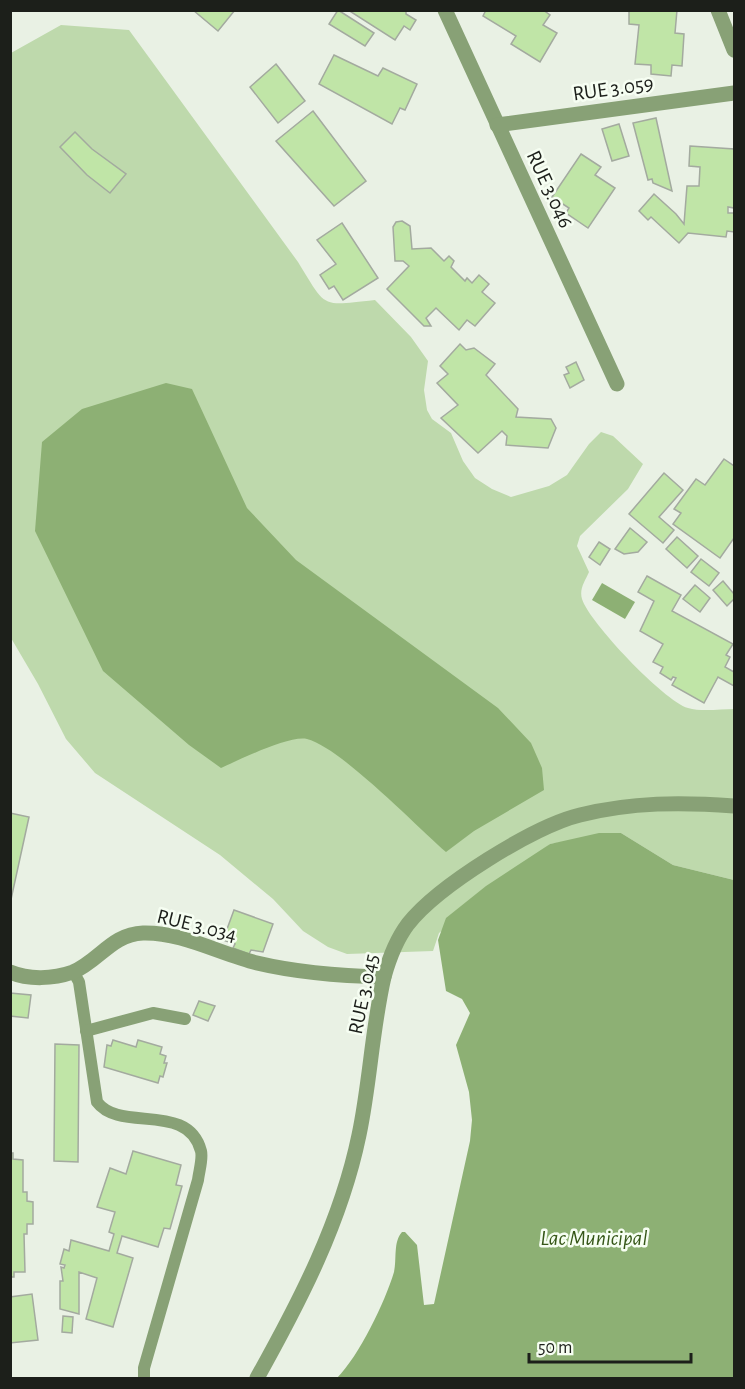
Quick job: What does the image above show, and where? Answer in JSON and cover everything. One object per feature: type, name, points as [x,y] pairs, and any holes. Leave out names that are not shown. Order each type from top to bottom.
[{"type":"street","name":"RUE 3.046","points":[[445,10],[617,384]]},
{"type":"street","points":[[718,10],[735,50]]},
{"type":"street","name":"RUE 3.059","points":[[497,124],[735,93]]},
{"type":"street","name":"RUE 3.045","points":[[256,1378],[316,1267],[345,1188],[359,1136],[384,978],[395,945],[409,923],[444,890],[542,829],[578,815],[633,805],[684,802],[735,806]]},
{"type":"street","name":"RUE 3.034","points":[[10,972],[26,979],[73,971],[116,940],[142,933],[166,935],[257,963],[324,975],[384,978]]},
{"type":"lane","points":[[73,971],[79,982],[94,1094],[102,1109],[122,1115],[171,1121],[190,1132],[201,1152],[198,1179],[144,1368],[144,1378]]},
{"type":"lane","points":[[86,1031],[153,1013],[185,1019]]},
{"type":"shaded area","points":[[61,25],[129,30],[321,296],[334,303],[375,300],[411,337],[428,361],[424,390],[427,410],[432,419],[451,433],[463,461],[475,478],[511,497],[549,486],[567,475],[589,444],[601,432],[613,436],[643,464],[628,489],[580,536],[577,546],[589,572],[581,595],[588,610],[612,642],[662,691],[688,708],[734,709],[734,880],[673,865],[621,833],[550,844],[439,933],[433,951],[347,954],[328,947],[303,931],[273,899],[220,855],[95,773],[66,739],[11,638],[11,53]]},
{"type":"water","points":[[166,383],[192,389],[247,508],[296,560],[498,708],[531,743],[542,768],[544,790],[474,831],[446,852],[378,789],[321,745],[307,739],[288,741],[221,768],[189,745],[103,671],[35,531],[42,442],[82,409]]},
{"type":"water","points":[[602,583],[635,602],[625,619],[592,600]]},
{"type":"water","name":"Lac Municipal","points":[[599,833],[621,833],[673,865],[734,880],[734,1378],[337,1378],[354,1356],[378,1313],[394,1272],[396,1246],[402,1232],[405,1232],[417,1245],[424,1305],[434,1304],[470,1141],[472,1120],[469,1092],[456,1045],[470,1013],[462,999],[446,991],[438,940],[446,918],[486,886],[550,844]]},
{"type":"building","points":[[193,10],[235,10],[218,31]]},
{"type":"building","points":[[338,10],[374,33],[365,46],[329,24]]},
{"type":"building","points":[[348,10],[406,10],[406,14],[416,20],[410,30],[404,26],[395,40]]},
{"type":"building","points":[[486,10],[543,10],[550,15],[543,25],[557,33],[540,62],[511,44],[516,36],[483,16]]},
{"type":"building","points":[[629,10],[677,10],[675,33],[684,34],[682,66],[672,65],[671,76],[651,74],[651,65],[635,64],[639,25],[629,24]]},
{"type":"building","points":[[334,55],[378,76],[383,68],[417,84],[405,110],[400,108],[392,124],[319,84]]},
{"type":"building","points":[[276,64],[305,101],[278,123],[250,87]]},
{"type":"building","points":[[313,111],[366,181],[334,206],[276,141]]},
{"type":"building","points":[[656,118],[672,191],[653,183],[652,179],[648,180],[633,123]]},
{"type":"building","points":[[619,124],[629,156],[612,161],[602,129]]},
{"type":"building","points":[[75,132],[92,149],[126,174],[110,193],[87,175],[60,147]]},
{"type":"building","points":[[690,146],[734,149],[734,208],[728,207],[728,213],[734,213],[734,232],[727,231],[726,237],[688,233],[679,243],[651,217],[648,220],[639,211],[654,194],[684,224],[687,186],[699,186],[700,167],[689,166]]},
{"type":"building","points":[[581,154],[601,167],[595,175],[615,188],[588,228],[566,213],[569,208],[552,197]]},
{"type":"building","points":[[402,221],[410,226],[412,249],[431,248],[444,261],[449,256],[454,261],[451,267],[465,281],[467,278],[472,283],[479,275],[489,284],[482,292],[495,303],[475,326],[467,320],[459,330],[436,308],[426,318],[431,326],[424,326],[387,289],[409,266],[403,261],[395,261],[393,227],[396,222]]},
{"type":"building","points":[[342,223],[378,278],[343,300],[334,286],[329,289],[320,275],[336,264],[317,240]]},
{"type":"building","points":[[460,344],[466,350],[474,348],[495,364],[486,375],[518,409],[516,417],[551,419],[556,428],[548,448],[506,445],[507,436],[502,431],[478,453],[441,418],[458,405],[437,383],[448,374],[440,366]]},
{"type":"building","points":[[576,362],[584,380],[570,388],[564,375],[569,373],[566,367]]},
{"type":"building","points":[[724,459],[734,466],[734,538],[720,558],[673,524],[681,513],[674,509],[696,479],[705,485]]},
{"type":"building","points":[[664,473],[683,490],[659,517],[674,530],[663,543],[629,514]]},
{"type":"building","points":[[630,528],[647,542],[638,552],[624,554],[615,549]]},
{"type":"building","points":[[677,537],[698,556],[687,568],[666,549]]},
{"type":"building","points":[[599,542],[610,549],[600,565],[589,557]]},
{"type":"building","points":[[701,559],[719,573],[709,586],[691,572]]},
{"type":"building","points":[[647,576],[681,595],[672,611],[733,644],[726,655],[730,657],[725,667],[734,672],[734,686],[718,677],[704,703],[672,685],[676,678],[673,677],[671,680],[660,673],[663,667],[653,662],[663,644],[640,631],[654,601],[638,592]]},
{"type":"building","points":[[723,581],[734,594],[734,599],[727,606],[713,590]]},
{"type":"building","points":[[695,585],[710,598],[700,612],[683,599]]},
{"type":"building","points":[[10,813],[29,817],[10,904]]},
{"type":"building","points":[[234,910],[273,924],[263,952],[251,950],[249,954],[233,948],[235,944],[223,940]]},
{"type":"building","points":[[10,993],[31,995],[28,1018],[10,1016]]},
{"type":"building","points":[[199,1001],[215,1006],[208,1021],[193,1015]]},
{"type":"building","points":[[113,1040],[136,1047],[138,1040],[162,1047],[160,1054],[166,1056],[164,1063],[167,1063],[163,1077],[160,1076],[158,1083],[104,1067],[107,1045],[111,1046]]},
{"type":"building","points":[[55,1044],[79,1045],[78,1162],[54,1161]]},
{"type":"building","points":[[133,1151],[181,1165],[176,1185],[182,1186],[170,1229],[164,1228],[158,1247],[122,1236],[117,1253],[133,1258],[113,1327],[86,1319],[97,1278],[79,1272],[79,1314],[60,1309],[60,1281],[63,1281],[61,1267],[64,1268],[65,1265],[60,1264],[64,1249],[69,1251],[71,1240],[109,1251],[114,1234],[109,1232],[115,1212],[97,1207],[110,1168],[126,1174]]},
{"type":"building","points":[[10,1153],[13,1153],[13,1159],[23,1160],[23,1192],[27,1192],[27,1201],[33,1202],[33,1224],[27,1224],[27,1234],[24,1234],[25,1272],[14,1272],[14,1277],[10,1277]]},
{"type":"building","points":[[32,1294],[38,1340],[10,1343],[10,1297]]},
{"type":"building","points":[[63,1316],[73,1317],[72,1333],[62,1332]]}]
